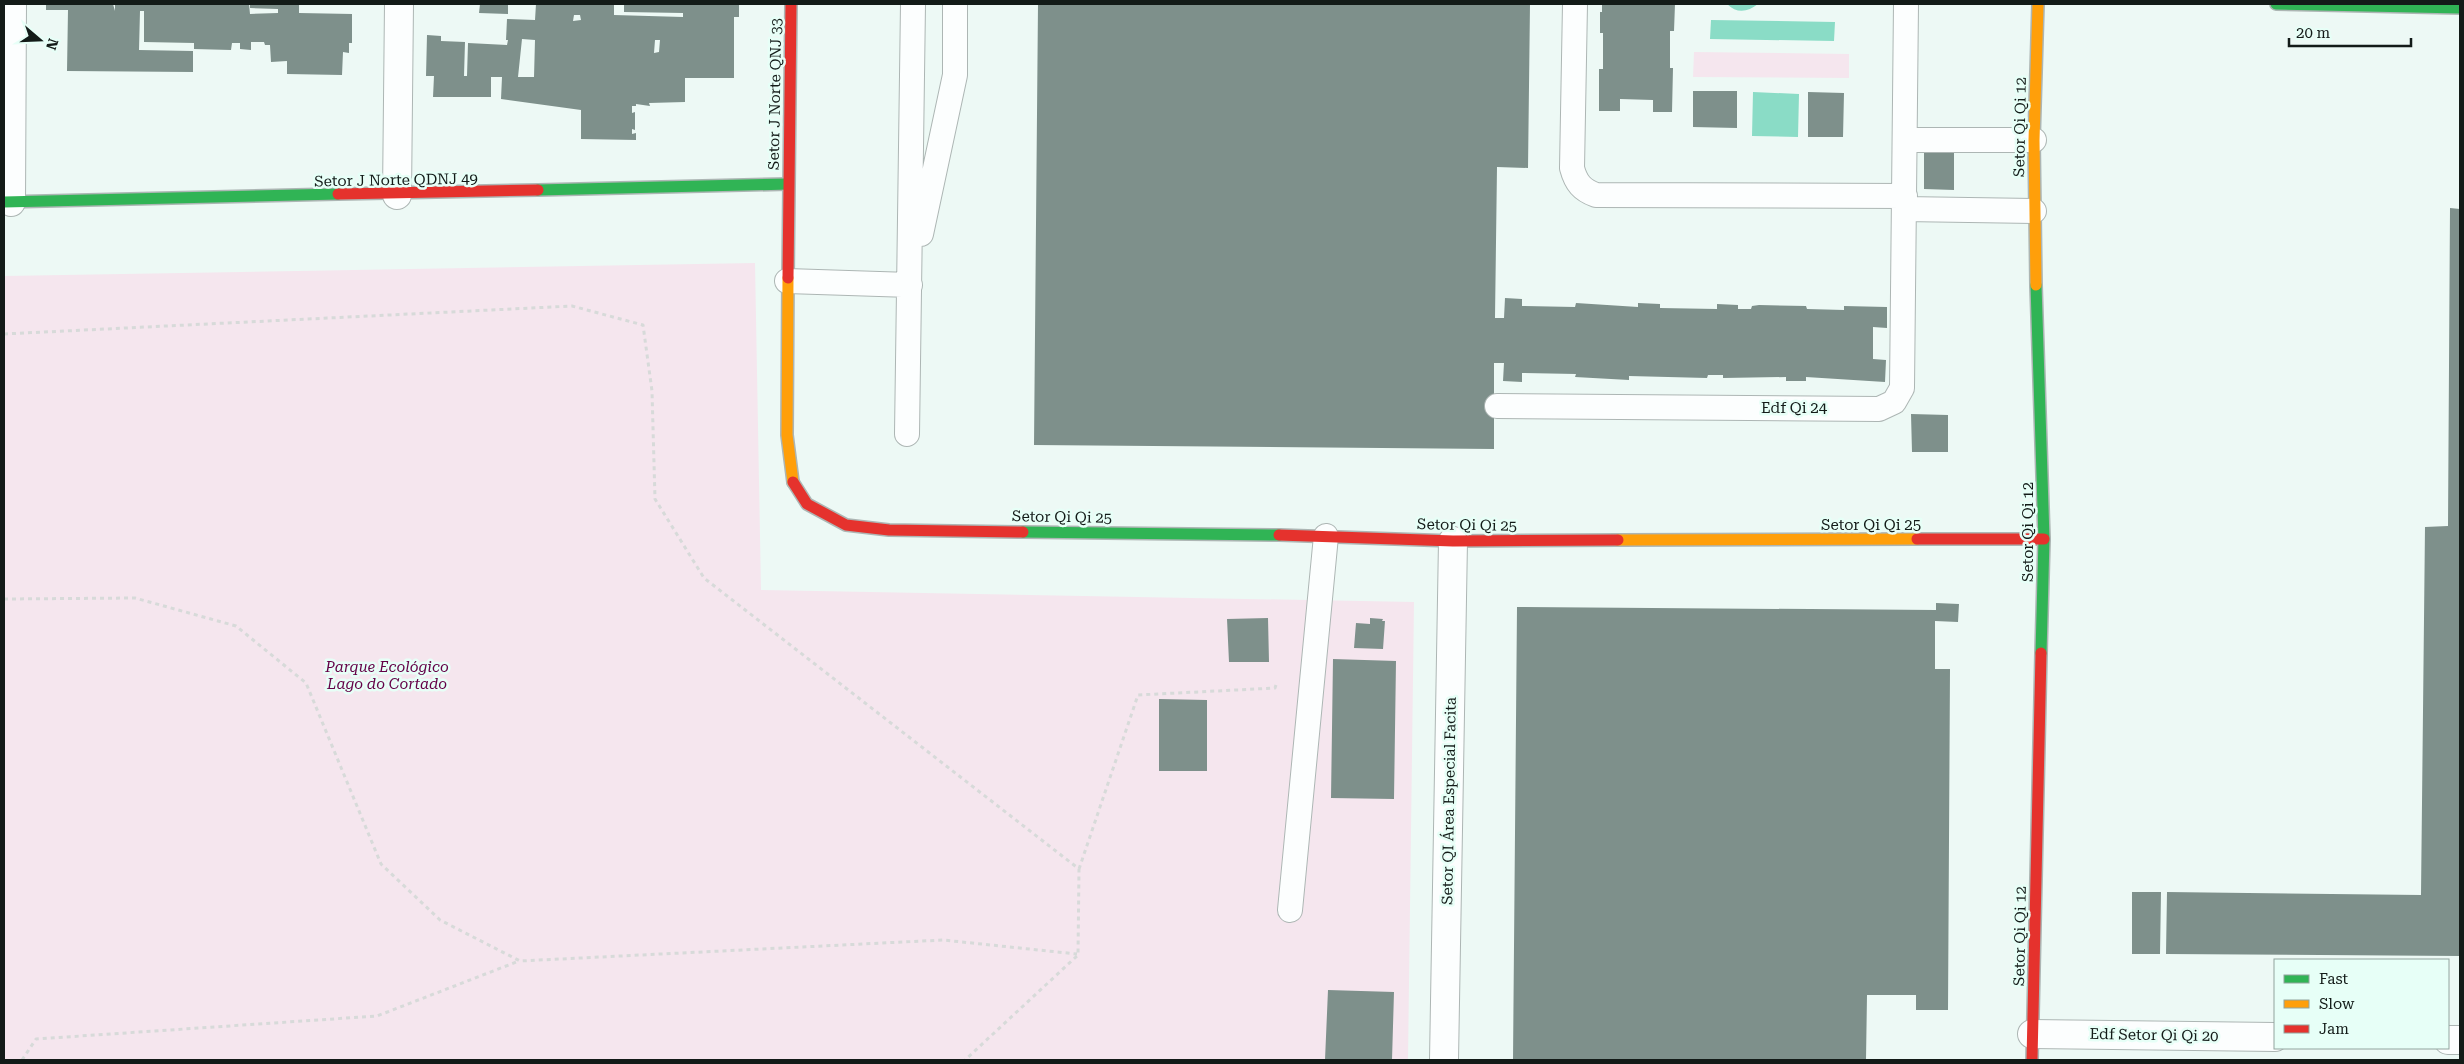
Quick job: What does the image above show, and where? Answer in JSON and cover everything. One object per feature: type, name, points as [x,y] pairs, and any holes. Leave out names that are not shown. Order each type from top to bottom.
[{"type":"street","points":[[7,202],[12,4]]},
{"type":"street","points":[[397,195],[399,4]]},
{"type":"street","name":"Setor J Norte QNJ 33","points":[[787,281],[791,4]]},
{"type":"street","name":"Setor Qi Qi 12","points":[[2032,1047],[2044,539],[2034,211],[2038,4]]},
{"type":"street","points":[[2276,4],[2460,8]]},
{"type":"street","name":"Setor J Norte QDNJ 49","points":[[7,202],[397,195],[788,184]]},
{"type":"street","name":"Setor Qi Qi 25","points":[[787,281],[787,436],[791,480],[807,504],[846,526],[889,530],[1326,536],[1452,542],[2044,539]]},
{"type":"street","name":"Setor QI Área Especial Facita","points":[[1444,1060],[1452,542]]},
{"type":"street","name":"Edf Setor Qi Qi 20","points":[[2032,1047],[2274,1037]]},
{"type":"lane","points":[[906,434],[910,285],[913,4]]},
{"type":"lane","points":[[910,285],[955,75],[955,4]]},
{"type":"lane","points":[[1575,4],[1572,168],[1579,186],[1587,192],[1596,195],[1904,203],[2034,211]]},
{"type":"lane","points":[[1904,203],[1906,4]]},
{"type":"lane","points":[[1905,140],[2034,140]]},
{"type":"lane","name":"Edf Qi 24","points":[[1497,406],[1879,409],[1888,406],[1899,396],[1902,388],[1904,203]]},
{"type":"lane","points":[[787,281],[910,285]]},
{"type":"lane","points":[[1290,910],[1326,536]]},
{"type":"path","points":[[4,334],[572,306],[643,325],[652,391],[655,499],[704,578],[1079,869]]},
{"type":"path","points":[[4,599],[135,598],[236,626],[306,683],[381,864],[440,920],[520,961]]},
{"type":"path","points":[[965,1060],[1078,954],[1079,869],[1138,695],[1275,688],[1276,678]]},
{"type":"path","points":[[22,1060],[36,1039],[377,1016],[520,961],[943,940],[1078,954]]},
{"type":"green space","points":[[1694,52],[1849,54],[1849,78],[1693,77]]},
{"type":"green space","name":"Parque Ecológico Lago do Cortado","points":[[755,263],[761,590],[1414,602],[1408,1060],[4,1060],[4,276]]},
{"type":"shaded area","points":[[1727,4],[1758,4],[1750,9],[1739,11]]},
{"type":"shaded area","points":[[1711,20],[1835,22],[1834,41],[1710,39]]},
{"type":"shaded area","points":[[1753,92],[1799,94],[1798,137],[1752,136]]},
{"type":"building","points":[[46,4],[113,4],[115,11],[115,4],[249,4],[250,14],[278,13],[278,9],[250,8],[250,4],[299,4],[299,13],[352,14],[352,43],[349,43],[349,53],[343,52],[342,75],[287,74],[287,61],[271,62],[270,45],[265,45],[264,42],[251,42],[251,50],[240,49],[240,43],[232,43],[231,50],[194,49],[194,43],[144,42],[144,11],[140,11],[139,50],[193,51],[193,72],[67,71],[68,10],[46,10]]},
{"type":"building","points":[[480,4],[508,4],[508,14],[479,13]]},
{"type":"building","points":[[536,4],[614,4],[614,15],[683,17],[683,13],[624,12],[624,4],[739,4],[739,17],[734,17],[734,78],[685,78],[685,102],[649,103],[650,106],[636,104],[636,106],[632,106],[632,113],[635,112],[635,130],[632,129],[632,134],[636,133],[636,140],[581,139],[581,110],[501,99],[502,77],[491,77],[491,97],[433,97],[434,76],[426,76],[427,35],[441,36],[441,41],[465,42],[464,76],[467,76],[468,43],[507,45],[507,19],[535,20]],"holes":[[[574,15],[580,15],[581,20],[573,21]],[[522,39],[535,40],[534,77],[518,77]],[[655,40],[660,40],[659,52],[654,53]]]},
{"type":"building","points":[[1038,4],[1530,4],[1528,168],[1497,167],[1495,318],[1504,318],[1505,298],[1522,299],[1522,306],[1575,307],[1576,303],[1638,307],[1638,303],[1660,304],[1660,308],[1717,309],[1717,304],[1738,305],[1738,309],[1751,309],[1752,306],[1759,305],[1806,306],[1807,309],[1844,310],[1844,306],[1887,307],[1887,328],[1873,327],[1873,359],[1886,360],[1885,382],[1806,377],[1806,381],[1786,381],[1786,377],[1723,378],[1723,375],[1708,375],[1707,378],[1629,376],[1629,380],[1575,377],[1576,374],[1522,373],[1522,382],[1503,381],[1504,363],[1494,363],[1494,449],[1034,445]]},
{"type":"building","points":[[1602,4],[1675,4],[1674,31],[1670,31],[1670,68],[1673,68],[1672,112],[1653,112],[1653,100],[1620,99],[1620,111],[1599,111],[1599,69],[1603,69],[1603,33],[1600,33]]},
{"type":"building","points":[[1693,91],[1737,91],[1737,128],[1693,127]]},
{"type":"building","points":[[1808,92],[1844,93],[1843,137],[1808,137]]},
{"type":"building","points":[[1924,143],[1954,144],[1954,190],[1924,189]]},
{"type":"building","points":[[2450,208],[2460,209],[2460,956],[2166,954],[2167,892],[2421,895],[2425,527],[2448,526]]},
{"type":"building","points":[[1911,414],[1948,415],[1948,452],[1912,452]]},
{"type":"building","points":[[1936,603],[1959,604],[1958,622],[1935,621],[1935,669],[1950,669],[1948,1010],[1916,1010],[1916,995],[1867,995],[1866,1060],[1513,1060],[1517,607],[1936,610]]},
{"type":"building","points":[[1268,618],[1269,662],[1229,662],[1227,619]]},
{"type":"building","points":[[1370,618],[1383,619],[1382,621],[1385,621],[1383,649],[1354,648],[1356,623],[1370,624]]},
{"type":"building","points":[[1333,659],[1396,661],[1394,799],[1331,798]]},
{"type":"building","points":[[1159,699],[1207,700],[1207,771],[1159,771]]},
{"type":"building","points":[[2132,892],[2161,892],[2160,954],[2132,954]]},
{"type":"building","points":[[1328,990],[1394,992],[1392,1060],[1325,1060]]},
{"type":"traffic: fast","points":[[2276,4],[2460,8]]},
{"type":"traffic: fast","points":[[538,190],[788,184]]},
{"type":"traffic: fast","points":[[4,202],[338,194]]},
{"type":"traffic: fast","points":[[2036,285],[2044,539],[2041,653]]},
{"type":"traffic: fast","points":[[1023,532],[1279,535]]},
{"type":"traffic: slow","points":[[2036,285],[2034,140],[2038,4]]},
{"type":"traffic: slow","points":[[788,278],[787,435],[793,482]]},
{"type":"traffic: slow","points":[[1618,540],[1917,539]]},
{"type":"traffic: jam","points":[[788,278],[791,4]]},
{"type":"traffic: jam","points":[[338,194],[538,190]]},
{"type":"traffic: jam","points":[[793,482],[807,504],[846,525],[889,530],[1023,532]]},
{"type":"traffic: jam","points":[[1279,535],[1453,541],[1618,540]]},
{"type":"traffic: jam","points":[[1917,539],[2044,539]]},
{"type":"traffic: jam","points":[[2032,1060],[2041,653]]}]
